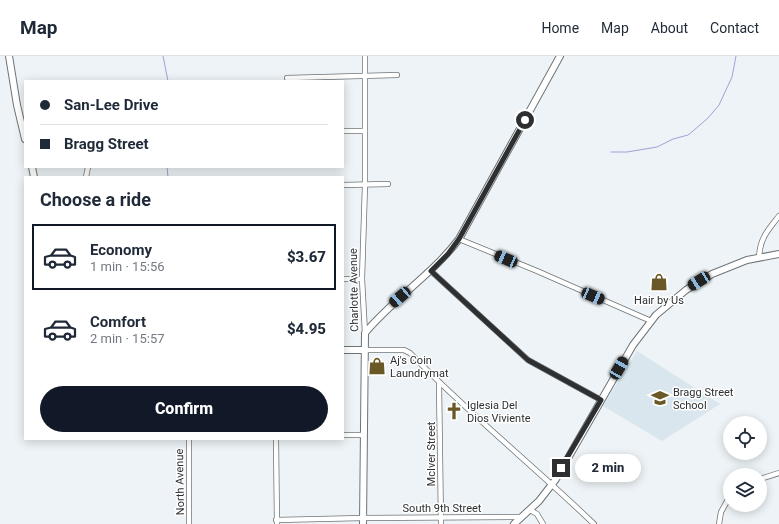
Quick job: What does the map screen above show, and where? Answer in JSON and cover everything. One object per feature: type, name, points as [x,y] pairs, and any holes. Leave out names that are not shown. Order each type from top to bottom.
[{"type":"street","points":[[9,56],[17,105],[24,135]]},
{"type":"street","name":"Charlotte Avenue","points":[[363,521],[365,333],[362,279],[365,185],[365,56]]},
{"type":"street","points":[[365,333],[390,306],[431,271],[448,254],[459,239],[560,56]]},
{"type":"street","points":[[287,78],[397,75]]},
{"type":"street","points":[[344,131],[365,131]]},
{"type":"street","points":[[344,185],[388,184]]},
{"type":"street","points":[[759,257],[763,238],[779,216]]},
{"type":"street","points":[[459,239],[538,271],[651,321]]},
{"type":"street","points":[[514,524],[530,510],[552,484],[633,345],[651,321],[675,298],[705,278],[727,267],[759,257],[779,254]]},
{"type":"street","points":[[431,271],[528,360],[601,400]]},
{"type":"street","points":[[344,279],[362,279]]},
{"type":"street","points":[[344,350],[404,350],[410,353],[439,383],[552,484],[594,524]]},
{"type":"street","name":"McIver Street","points":[[439,383],[441,524]]},
{"type":"street","points":[[344,435],[364,435]]},
{"type":"street","name":"North Avenue","points":[[189,440],[190,524]]},
{"type":"street","points":[[276,440],[276,522]]},
{"type":"street","points":[[767,477],[779,474]]},
{"type":"street","points":[[719,524],[723,508]]},
{"type":"street","points":[[530,510],[537,514],[543,524]]},
{"type":"street","name":"South 9th Street","points":[[276,522],[440,518],[522,518]]},
{"type":"shaded area","points":[[637,351],[720,404],[662,441],[603,406]]},
{"type":"waterway","points":[[163,56],[168,80]]},
{"type":"waterway","points":[[611,152],[627,152],[657,147],[673,139],[688,135],[708,118],[719,105],[732,77],[736,56]]},
{"type":"waterway","points":[[167,168],[168,176]]},
{"type":"place","name":"Hair by Us","points":[[659,282]]},
{"type":"place","name":"Aj's Coin Laundrymat","points":[[377,366]]},
{"type":"place","name":"Bragg Street School","points":[[660,398]]},
{"type":"place","name":"Iglesia Del Dios Viviente","points":[[454,411]]},
{"type":"route","points":[[525,120],[459,239],[448,254],[431,271],[528,360],[601,400],[561,468]]}]
